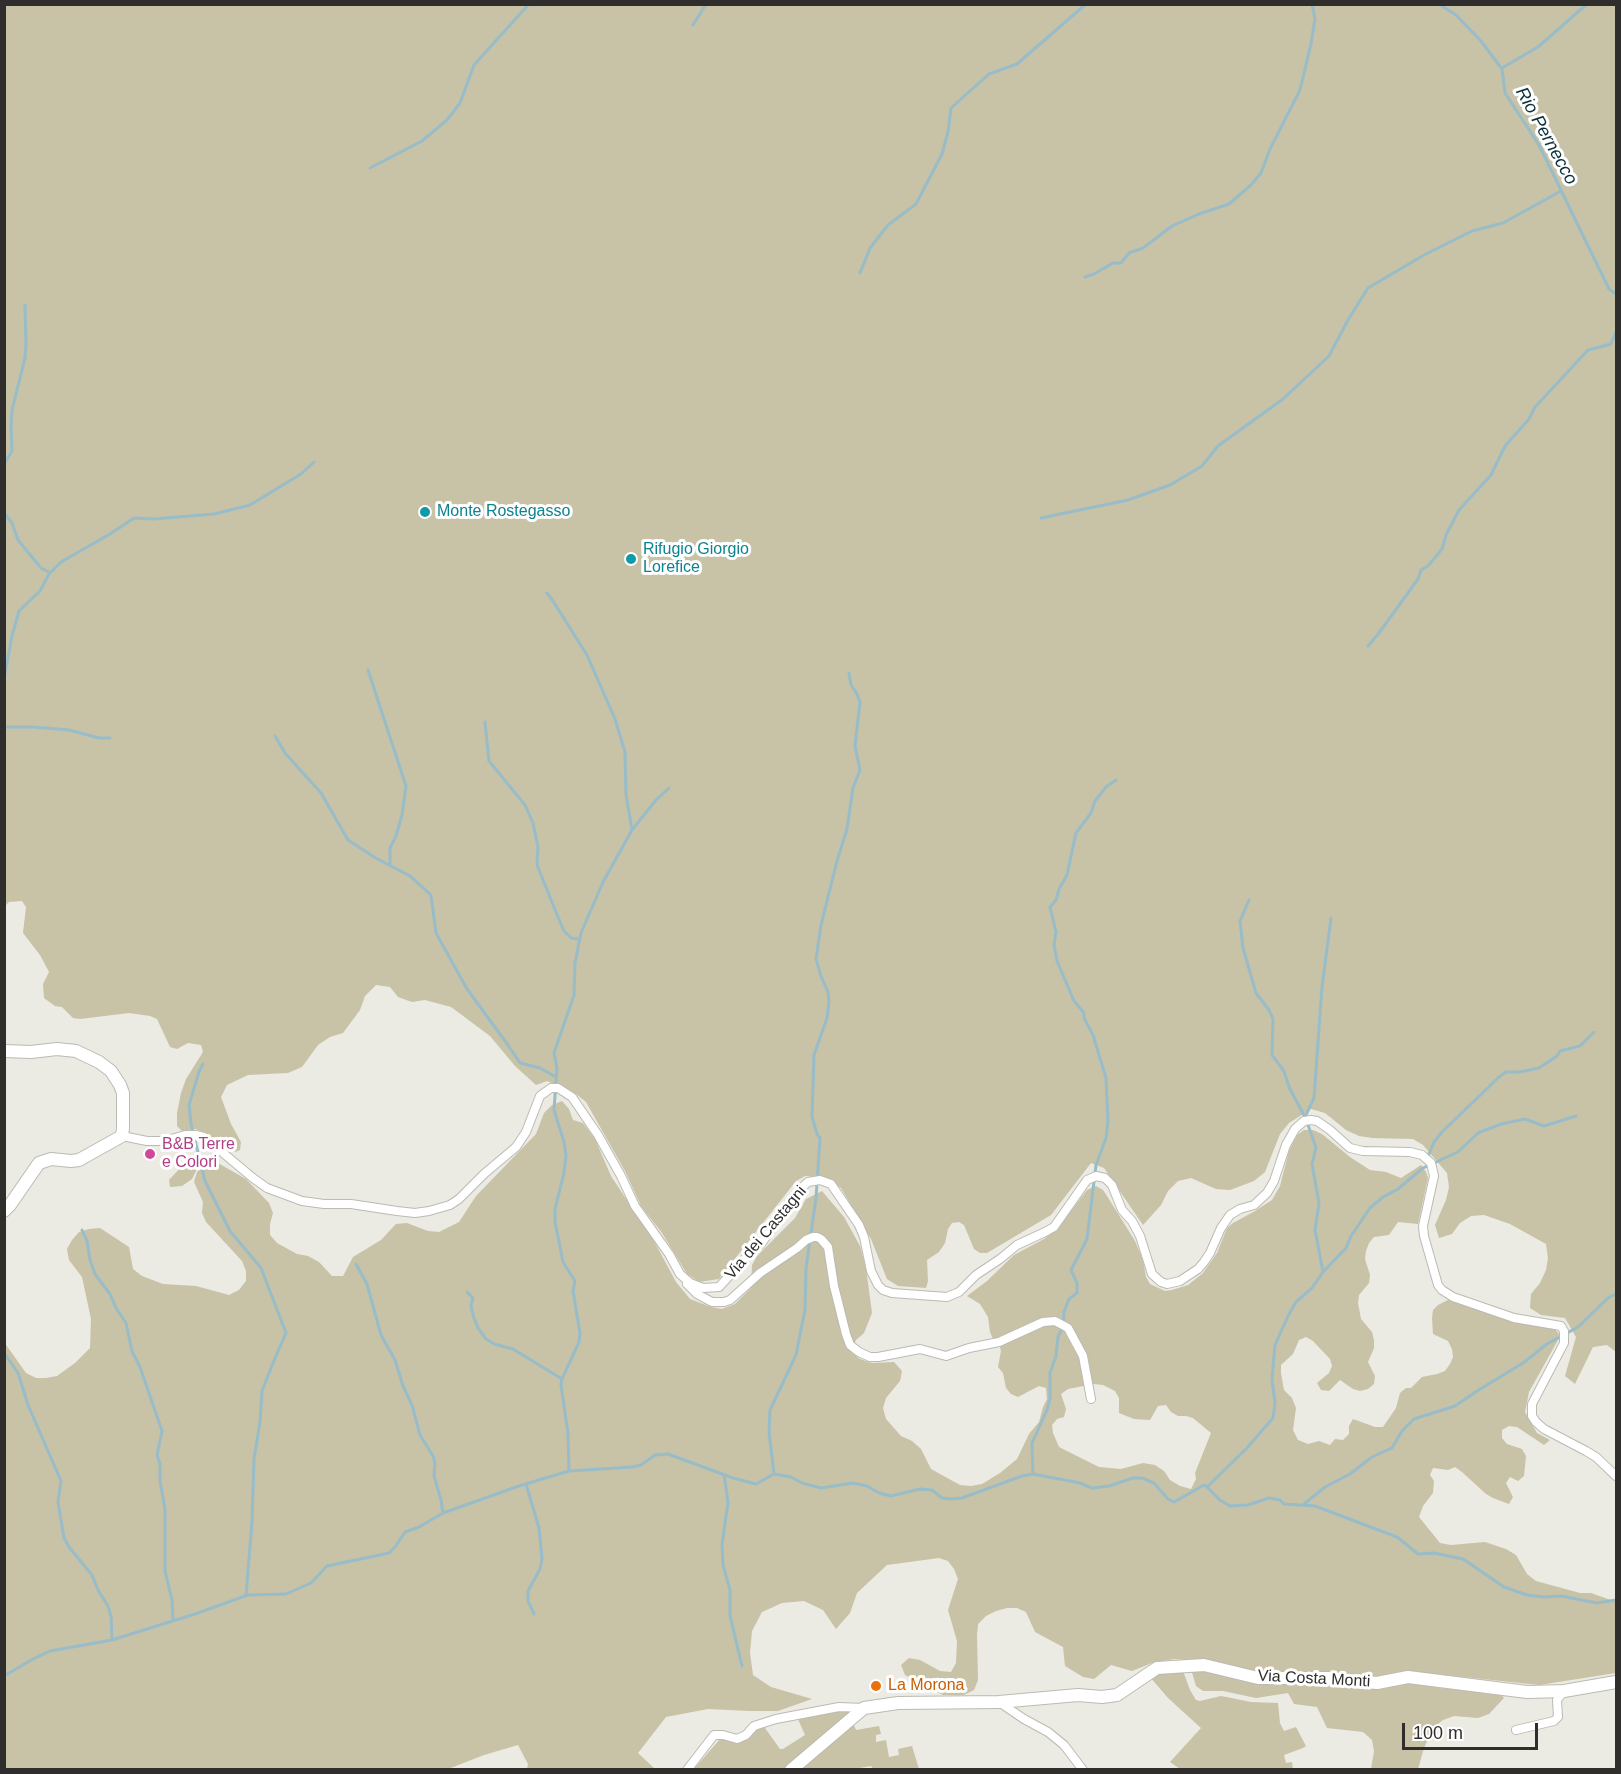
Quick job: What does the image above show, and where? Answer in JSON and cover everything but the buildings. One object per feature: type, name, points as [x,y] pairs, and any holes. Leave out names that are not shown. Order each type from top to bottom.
[{"type":"street","points":[[4,1051],[31,1052],[57,1049],[76,1051],[99,1062],[111,1071],[123,1093],[122,1136]]},
{"type":"street","points":[[4,1211],[39,1163],[51,1159],[79,1160],[122,1136],[147,1141],[164,1141],[185,1135],[196,1135],[213,1142],[253,1179],[267,1188],[303,1201],[351,1204],[415,1213],[429,1211],[450,1205],[459,1199],[516,1147],[526,1132],[540,1096],[551,1088],[558,1088],[572,1097],[598,1135],[635,1206],[669,1254],[688,1286],[697,1294],[712,1302],[730,1300],[753,1278],[806,1240],[813,1237],[821,1239],[828,1247],[834,1286],[846,1334],[850,1344],[856,1350],[874,1357],[921,1349],[945,1356],[999,1342],[1043,1322],[1055,1321],[1068,1328],[1083,1356],[1091,1399]]},
{"type":"street","name":"Via dei Castagni","points":[[680,1274],[690,1283],[703,1288],[719,1287],[761,1244],[798,1191],[808,1182],[820,1180],[831,1184],[859,1225],[875,1280],[883,1290],[892,1293],[951,1297],[976,1275],[1017,1245],[1054,1227],[1087,1180],[1099,1176],[1108,1180],[1122,1210],[1132,1221],[1140,1236],[1152,1274],[1161,1282],[1174,1283],[1190,1274],[1204,1262],[1230,1215],[1254,1204],[1267,1193],[1274,1181],[1286,1145],[1295,1129],[1304,1122],[1317,1121],[1350,1148],[1363,1151],[1410,1152],[1422,1155],[1431,1163],[1434,1176],[1423,1226],[1438,1285],[1453,1297],[1514,1318],[1561,1326],[1564,1331],[1564,1343],[1532,1404],[1532,1416],[1544,1429],[1596,1457],[1617,1476]]},
{"type":"street","name":"Via Costa Monti","points":[[864,1708],[898,1703],[999,1702],[1057,1695],[1102,1698],[1117,1695],[1157,1668],[1204,1665],[1258,1678],[1328,1678],[1377,1683],[1408,1677],[1527,1692],[1564,1691],[1617,1682]]},
{"type":"street","points":[[1516,1730],[1554,1721],[1558,1717],[1557,1700],[1564,1691]]},
{"type":"street","points":[[999,1702],[1048,1732],[1064,1745],[1083,1770]]},
{"type":"street","points":[[687,1770],[714,1735],[737,1739],[746,1735],[754,1726],[776,1719],[839,1707],[864,1708]]},
{"type":"street","points":[[790,1770],[864,1708]]},
{"type":"shaded area","points":[[5,5],[1616,5],[1616,1352],[1607,1345],[1593,1347],[1575,1384],[1565,1376],[1576,1337],[1565,1318],[1541,1315],[1530,1308],[1531,1294],[1540,1283],[1546,1270],[1548,1258],[1546,1244],[1510,1224],[1484,1215],[1471,1216],[1460,1223],[1452,1234],[1439,1238],[1435,1225],[1449,1187],[1447,1173],[1423,1145],[1413,1139],[1359,1136],[1346,1130],[1325,1113],[1311,1109],[1289,1123],[1280,1134],[1265,1172],[1254,1181],[1230,1190],[1216,1189],[1191,1178],[1178,1181],[1143,1225],[1104,1168],[1091,1163],[1051,1215],[987,1253],[980,1253],[974,1249],[964,1225],[959,1222],[952,1223],[939,1252],[927,1260],[926,1288],[898,1286],[887,1279],[871,1239],[841,1188],[823,1177],[805,1176],[796,1181],[719,1279],[699,1282],[687,1274],[662,1233],[641,1206],[625,1171],[586,1102],[576,1094],[547,1081],[536,1085],[515,1066],[490,1036],[451,1007],[425,1000],[412,1002],[398,997],[390,987],[376,985],[365,996],[360,1010],[343,1033],[330,1037],[318,1045],[302,1067],[288,1073],[248,1075],[227,1085],[221,1097],[231,1124],[241,1142],[240,1150],[235,1152],[195,1129],[182,1131],[177,1126],[181,1093],[186,1079],[203,1052],[201,1045],[188,1043],[177,1049],[170,1047],[157,1019],[150,1016],[129,1013],[80,1019],[73,1018],[62,1007],[55,1006],[44,998],[43,984],[49,972],[40,955],[23,933],[26,907],[22,901],[9,902],[5,906]]},
{"type":"shaded area","points":[[562,1101],[569,1109],[573,1120],[583,1123],[595,1139],[611,1176],[654,1241],[676,1282],[690,1299],[711,1307],[722,1309],[735,1304],[751,1288],[752,1265],[757,1256],[795,1218],[806,1199],[822,1191],[844,1217],[860,1246],[866,1268],[872,1313],[864,1333],[856,1340],[851,1352],[860,1359],[872,1363],[894,1362],[902,1371],[900,1381],[886,1398],[883,1408],[886,1419],[901,1436],[912,1441],[921,1449],[931,1469],[960,1485],[971,1486],[982,1484],[1017,1459],[1029,1434],[1039,1422],[1047,1399],[1046,1388],[1039,1386],[1018,1397],[1006,1388],[1003,1373],[998,1367],[1001,1351],[990,1332],[988,1317],[980,1304],[967,1296],[987,1281],[1014,1255],[1044,1239],[1058,1228],[1087,1190],[1096,1186],[1103,1190],[1135,1241],[1150,1284],[1165,1291],[1188,1285],[1203,1273],[1217,1253],[1227,1228],[1272,1200],[1280,1186],[1289,1151],[1297,1135],[1304,1130],[1313,1130],[1322,1134],[1370,1170],[1386,1172],[1401,1178],[1421,1165],[1428,1178],[1418,1224],[1398,1222],[1389,1235],[1374,1237],[1366,1251],[1369,1283],[1359,1295],[1358,1303],[1361,1319],[1372,1332],[1374,1340],[1374,1348],[1368,1362],[1375,1376],[1374,1384],[1360,1391],[1340,1380],[1329,1391],[1321,1390],[1317,1383],[1329,1373],[1332,1366],[1330,1359],[1313,1341],[1306,1337],[1299,1340],[1293,1354],[1281,1365],[1284,1390],[1292,1398],[1296,1408],[1293,1430],[1298,1440],[1308,1444],[1319,1441],[1330,1445],[1335,1439],[1343,1440],[1349,1434],[1349,1426],[1353,1419],[1375,1427],[1383,1427],[1396,1408],[1400,1393],[1406,1388],[1411,1388],[1422,1377],[1445,1371],[1450,1364],[1453,1357],[1452,1349],[1448,1341],[1433,1334],[1432,1318],[1433,1310],[1448,1300],[1499,1317],[1555,1329],[1559,1334],[1558,1340],[1529,1392],[1525,1412],[1537,1433],[1550,1440],[1544,1445],[1517,1427],[1509,1426],[1502,1430],[1502,1438],[1507,1444],[1522,1449],[1526,1456],[1524,1476],[1518,1481],[1510,1477],[1506,1483],[1513,1497],[1509,1504],[1486,1494],[1455,1467],[1448,1470],[1433,1468],[1430,1475],[1434,1481],[1433,1493],[1423,1506],[1419,1517],[1440,1543],[1451,1545],[1485,1542],[1506,1549],[1516,1555],[1527,1574],[1536,1581],[1580,1593],[1591,1593],[1616,1602],[1616,1673],[1539,1685],[1407,1671],[1375,1677],[1261,1675],[1205,1661],[1174,1659],[1152,1663],[1132,1671],[1111,1665],[1094,1679],[1083,1677],[1065,1666],[1063,1647],[1035,1632],[1026,1612],[1017,1608],[1007,1608],[986,1616],[978,1624],[978,1680],[974,1690],[964,1695],[943,1695],[905,1675],[901,1665],[909,1658],[920,1660],[940,1671],[951,1672],[956,1663],[957,1641],[948,1610],[958,1579],[948,1561],[939,1558],[887,1565],[857,1593],[850,1613],[836,1629],[823,1610],[804,1601],[782,1603],[762,1612],[752,1631],[750,1653],[753,1675],[771,1687],[812,1699],[778,1711],[708,1709],[666,1717],[638,1753],[655,1769],[527,1769],[528,1764],[518,1745],[448,1769],[5,1769],[4,1342],[26,1373],[36,1378],[57,1376],[90,1348],[91,1319],[82,1277],[69,1260],[67,1249],[72,1240],[79,1232],[100,1228],[129,1247],[133,1269],[142,1276],[163,1284],[196,1286],[229,1295],[239,1290],[246,1281],[246,1271],[242,1261],[206,1222],[202,1213],[203,1202],[194,1182],[197,1172],[205,1165],[216,1162],[246,1179],[269,1203],[273,1213],[270,1235],[277,1243],[319,1262],[332,1276],[343,1276],[353,1257],[381,1240],[396,1224],[407,1223],[428,1231],[439,1232],[459,1222],[476,1196],[536,1134],[544,1113],[552,1105]],"holes":[[[1094,1384],[1103,1385],[1115,1391],[1119,1398],[1119,1413],[1134,1419],[1150,1420],[1158,1406],[1166,1405],[1171,1412],[1178,1416],[1193,1418],[1211,1433],[1191,1489],[1170,1480],[1164,1471],[1155,1465],[1143,1463],[1121,1469],[1099,1467],[1059,1447],[1052,1425],[1057,1419],[1064,1417],[1066,1409],[1061,1394],[1068,1389]]]},
{"type":"shaded area","points":[[189,1158],[192,1158],[198,1167],[192,1179],[182,1186],[170,1187],[169,1180]]},
{"type":"shaded area","points":[[1205,1668],[1281,1684],[1411,1682],[1439,1688],[1501,1694],[1504,1698],[1489,1714],[1478,1718],[1454,1716],[1434,1727],[1424,1748],[1418,1769],[1371,1769],[1374,1751],[1372,1740],[1363,1732],[1327,1728],[1317,1707],[1294,1704],[1288,1693],[1256,1698],[1223,1691],[1203,1691],[1196,1686],[1191,1669]]},
{"type":"shaded area","points":[[1160,1670],[1183,1671],[1196,1700],[1221,1696],[1251,1702],[1278,1703],[1280,1723],[1284,1731],[1296,1727],[1306,1746],[1284,1755],[1286,1763],[1292,1762],[1293,1769],[1180,1769],[1170,1762],[1201,1728],[1168,1698],[1150,1677]]},
{"type":"shaded area","points":[[852,1710],[785,1769],[693,1770],[720,1739],[743,1739],[761,1727],[765,1728],[780,1749],[783,1749],[805,1735],[797,1717]]},
{"type":"shaded area","points":[[853,1723],[856,1730],[879,1726],[881,1734],[876,1735],[876,1742],[886,1740],[889,1757],[899,1755],[898,1749],[912,1746],[919,1769],[873,1769],[871,1766],[848,1770],[796,1770]]},
{"type":"waterway","points":[[370,168],[422,141],[447,120],[460,103],[474,65],[529,4]]},
{"type":"waterway","points":[[693,25],[706,4]]},
{"type":"waterway","points":[[860,273],[870,248],[888,225],[916,204],[942,154],[951,108],[989,74],[1017,64],[1086,4]]},
{"type":"waterway","points":[[1085,277],[1113,263],[1121,263],[1129,253],[1143,248],[1172,226],[1229,204],[1261,173],[1270,149],[1300,90],[1315,19],[1312,4]]},
{"type":"waterway","name":"Rio Pernecco","points":[[1439,4],[1456,15],[1481,41],[1502,69],[1505,93],[1539,145],[1609,289],[1616,294]]},
{"type":"waterway","points":[[1502,68],[1538,47],[1587,4]]},
{"type":"waterway","points":[[1041,518],[1128,500],[1170,485],[1202,466],[1218,446],[1283,399],[1329,356],[1368,288],[1424,255],[1472,231],[1503,223],[1561,191]]},
{"type":"waterway","points":[[4,464],[12,451],[12,410],[25,358],[25,305]]},
{"type":"waterway","points":[[1368,646],[1418,579],[1421,570],[1428,566],[1442,549],[1446,535],[1459,510],[1491,475],[1505,446],[1529,419],[1535,407],[1588,350],[1611,344],[1616,332]]},
{"type":"waterway","points":[[4,679],[19,611],[40,591],[49,574],[61,562],[134,518],[154,519],[214,514],[250,505],[301,474],[314,462]]},
{"type":"waterway","points":[[4,513],[12,523],[18,540],[41,568],[49,572]]},
{"type":"waterway","points":[[547,593],[587,655],[615,719],[625,752],[626,794],[632,830]]},
{"type":"waterway","points":[[368,670],[406,786],[402,815],[390,848],[390,866]]},
{"type":"waterway","points":[[774,1474],[769,1432],[770,1410],[796,1355],[805,1310],[806,1268],[816,1198],[820,1138],[812,1117],[814,1055],[827,1018],[829,1002],[828,992],[816,959],[821,925],[847,829],[853,788],[860,770],[855,746],[860,702],[851,685],[849,673]]},
{"type":"waterway","points":[[485,722],[489,761],[525,805],[533,823],[538,847],[537,865],[564,931],[571,938],[579,939]]},
{"type":"waterway","points":[[4,727],[69,730],[99,738],[110,738]]},
{"type":"waterway","points":[[275,736],[285,753],[321,793],[348,840],[410,876],[431,895],[436,933],[467,989],[520,1063],[540,1068],[556,1077]]},
{"type":"waterway","points":[[1033,1474],[1032,1443],[1050,1399],[1050,1373],[1056,1356],[1058,1337],[1063,1327],[1064,1312],[1069,1299],[1077,1293],[1077,1283],[1071,1270],[1087,1239],[1096,1165],[1106,1138],[1108,1121],[1106,1078],[1084,1013],[1074,1001],[1057,961],[1054,945],[1056,932],[1050,907],[1056,900],[1067,875],[1076,833],[1091,813],[1095,801],[1106,787],[1116,780]]},
{"type":"waterway","points":[[569,1471],[568,1434],[561,1384],[579,1342],[580,1333],[573,1291],[575,1281],[563,1262],[555,1222],[555,1209],[566,1155],[554,1110],[557,1068],[554,1053],[574,995],[575,963],[581,933],[603,882],[632,830],[656,800],[669,788]]},
{"type":"waterway","points":[[1249,900],[1240,921],[1243,948],[1256,993],[1273,1019],[1272,1055],[1284,1071],[1289,1087],[1306,1119],[1316,1148],[1312,1164],[1319,1203],[1315,1230],[1323,1272]]},
{"type":"waterway","points":[[1305,1117],[1314,1098],[1322,987],[1331,918]]},
{"type":"waterway","points":[[1427,1159],[1434,1142],[1442,1132],[1499,1077],[1506,1072],[1539,1068],[1557,1056],[1560,1051],[1580,1046],[1594,1032]]},
{"type":"waterway","points":[[203,1064],[189,1105],[191,1124],[205,1181],[230,1231],[261,1268],[286,1333],[262,1391],[254,1459],[246,1596]]},
{"type":"waterway","points":[[4,1676],[50,1651],[112,1640],[248,1595],[286,1594],[311,1583],[327,1566],[389,1553],[405,1532],[443,1513],[519,1486],[569,1471],[641,1465],[655,1455],[668,1454],[756,1484],[774,1474],[791,1477],[802,1483],[821,1488],[853,1483],[891,1496],[920,1489],[932,1490],[942,1498],[951,1499],[962,1498],[1033,1474],[1080,1483],[1092,1488],[1142,1478],[1154,1483],[1168,1499],[1174,1502],[1204,1485],[1207,1487],[1247,1448],[1273,1418],[1275,1403],[1272,1379],[1275,1345],[1288,1316],[1296,1302],[1312,1288],[1323,1272],[1346,1248],[1351,1236],[1370,1208],[1423,1168],[1458,1152],[1478,1133],[1501,1124],[1525,1119],[1544,1126],[1576,1116]]},
{"type":"waterway","points":[[82,1230],[95,1274],[110,1294],[126,1323],[132,1351],[140,1367],[162,1431],[157,1455],[165,1509],[165,1571],[172,1600],[173,1620]]},
{"type":"waterway","points":[[356,1264],[367,1284],[381,1335],[395,1360],[412,1405],[420,1435],[433,1456],[434,1476],[443,1513]]},
{"type":"waterway","points":[[467,1292],[473,1298],[471,1306],[474,1318],[486,1339],[494,1344],[513,1349],[562,1379]]},
{"type":"waterway","points":[[1304,1504],[1325,1487],[1350,1474],[1372,1457],[1392,1448],[1402,1431],[1414,1419],[1455,1406],[1523,1363],[1547,1344],[1578,1327],[1608,1298],[1616,1294]]},
{"type":"waterway","points":[[4,1353],[18,1373],[28,1405],[61,1481],[58,1502],[64,1538],[92,1575],[108,1606],[112,1639]]},
{"type":"waterway","points":[[724,1475],[728,1502],[722,1545],[723,1565],[730,1590],[730,1616],[742,1666]]},
{"type":"waterway","points":[[526,1484],[539,1528],[542,1559],[540,1569],[528,1591],[528,1601],[534,1614]]},
{"type":"waterway","points":[[1207,1487],[1230,1506],[1248,1505],[1269,1498],[1280,1500],[1284,1504],[1315,1506],[1397,1537],[1418,1554],[1434,1553],[1463,1559],[1504,1587],[1527,1595],[1561,1596],[1597,1603],[1616,1600]]},
{"type":"place","name":"Monte Rostegasso","points":[[425,512]]},
{"type":"place","name":"Rifugio Giorgio Lorefice","points":[[631,559]]},
{"type":"place","name":"B&B Terre e Colori","points":[[150,1154]]},
{"type":"place","name":"La Morona","points":[[876,1686]]}]
